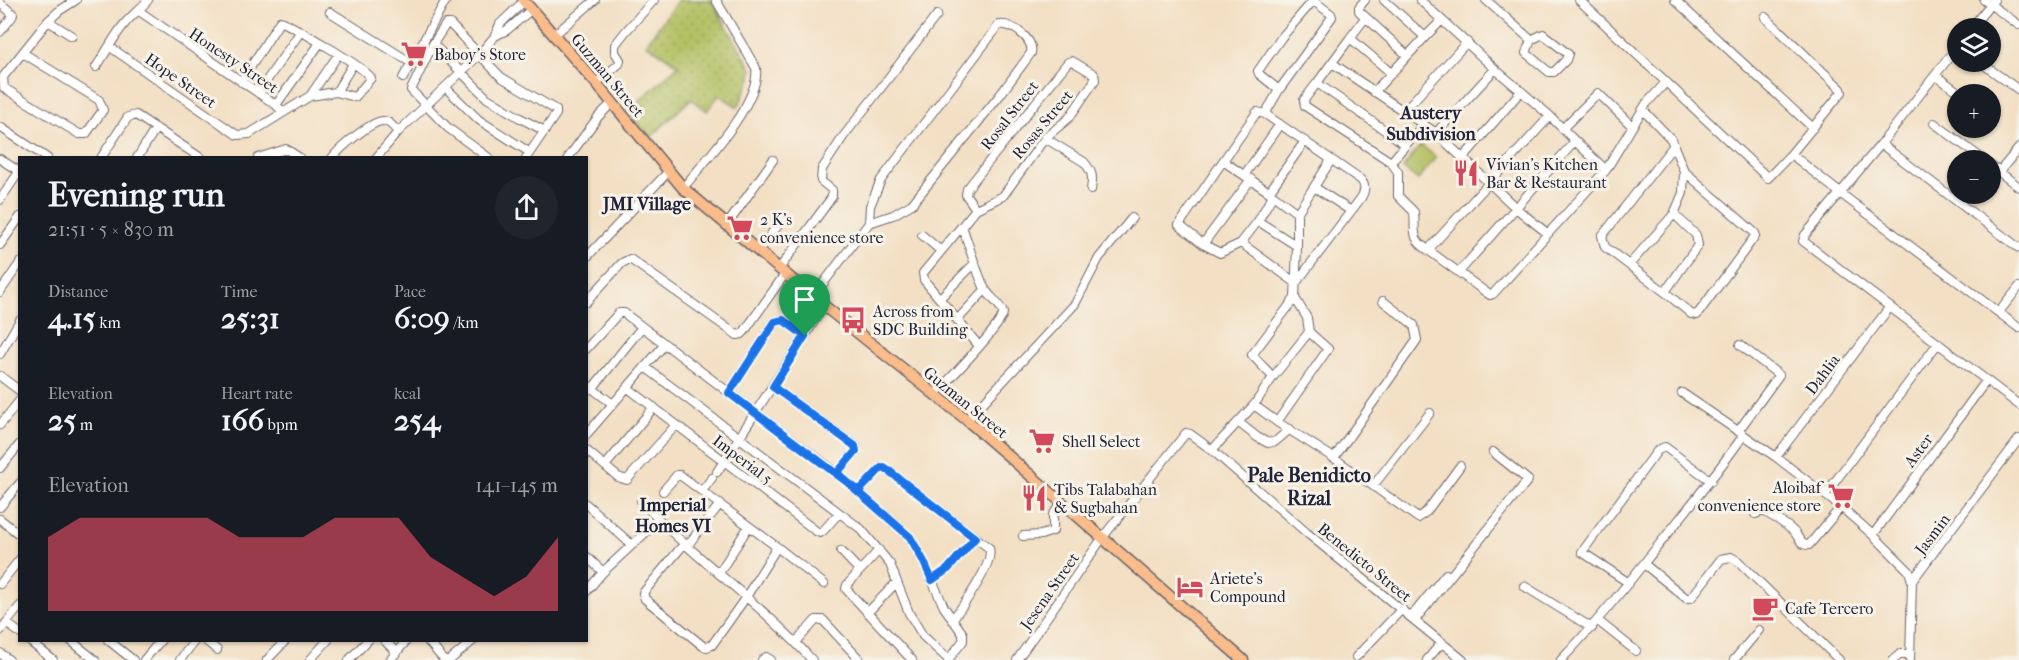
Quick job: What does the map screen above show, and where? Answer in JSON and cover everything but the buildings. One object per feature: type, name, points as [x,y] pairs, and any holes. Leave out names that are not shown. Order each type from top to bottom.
[{"type":"main road","name":"Guzman Street","points":[[526,3],[683,188],[782,272],[967,420],[1243,660]]},
{"type":"street","points":[[23,53],[99,100],[103,110],[86,134],[79,134],[4,88],[3,77],[48,21],[76,0]]},
{"type":"street","points":[[96,67],[113,39],[148,0]]},
{"type":"street","points":[[403,78],[446,0]]},
{"type":"street","points":[[554,35],[595,0]]},
{"type":"street","points":[[596,83],[619,64],[620,60],[615,52],[615,45],[654,0]]},
{"type":"street","points":[[683,188],[739,119],[758,76],[756,68],[716,0]]},
{"type":"street","points":[[1365,0],[1358,9],[1407,55]]},
{"type":"street","points":[[1384,0],[1425,37]]},
{"type":"street","points":[[1420,0],[1550,116],[1605,170]]},
{"type":"street","points":[[1486,0],[1531,40]]},
{"type":"street","points":[[1579,0],[1768,178],[1841,95],[1841,89],[1765,17]]},
{"type":"street","points":[[1676,0],[1813,128]]},
{"type":"street","points":[[1265,114],[1279,90],[1332,17],[1315,2],[1312,2],[1281,38],[1258,71],[1279,90]]},
{"type":"street","points":[[1978,18],[1989,2],[2019,26]]},
{"type":"street","points":[[0,3],[13,14],[0,33]]},
{"type":"street","points":[[378,156],[398,132],[462,72],[495,36],[507,30],[526,3]]},
{"type":"street","name":"Honesty Street","points":[[139,11],[283,112]]},
{"type":"street","points":[[330,12],[410,62]]},
{"type":"street","points":[[588,300],[622,263],[630,259],[737,335],[744,332],[832,197],[832,190],[821,181],[822,169],[843,137],[937,15]]},
{"type":"street","points":[[1365,18],[1304,100],[1305,106],[1391,162],[1398,172],[1398,196],[1414,212],[1415,238],[1418,244],[1490,295],[1605,170],[1643,110],[1666,82]]},
{"type":"street","points":[[1374,92],[1442,20]]},
{"type":"street","points":[[48,21],[72,36]]},
{"type":"street","points":[[241,82],[279,21],[320,43],[370,76],[368,84],[355,97],[336,92],[310,96],[283,112]]},
{"type":"street","points":[[445,87],[479,120],[528,155],[556,114],[556,110],[501,77],[448,23],[444,25],[411,90],[448,128],[486,156]]},
{"type":"street","points":[[813,297],[869,224],[893,215],[912,204],[1000,95],[1030,53],[1032,46],[1029,39],[1005,24],[999,25],[881,180],[871,200],[869,224]]},
{"type":"street","points":[[258,93],[300,31]]},
{"type":"street","points":[[1543,34],[1568,54],[1568,57],[1554,72],[1549,72],[1526,53],[1531,40],[1543,34]]},
{"type":"street","points":[[1350,38],[1391,73]]},
{"type":"street","points":[[1404,111],[1467,42]]},
{"type":"street","points":[[276,105],[320,43]]},
{"type":"street","points":[[433,44],[487,98],[545,131]]},
{"type":"street","name":"Hope Street","points":[[110,47],[237,135],[249,134],[283,112]]},
{"type":"street","points":[[310,96],[338,55]]},
{"type":"street","points":[[1947,60],[1805,235],[1803,242],[2019,405]]},
{"type":"street","name":"Rosal Street","points":[[976,209],[966,195],[967,189],[1066,64],[1072,61],[1094,74]]},
{"type":"street","points":[[1332,63],[1436,133],[1517,209],[1547,233]]},
{"type":"street","points":[[336,92],[353,64]]},
{"type":"street","points":[[1436,133],[1495,69]]},
{"type":"street","points":[[1994,72],[2019,90]]},
{"type":"street","name":"Rosas Street","points":[[976,209],[1003,196],[1045,138],[1069,118],[1095,80],[1094,74]]},
{"type":"street","points":[[1935,75],[1947,84]]},
{"type":"street","points":[[1317,83],[1406,145]]},
{"type":"street","points":[[1463,158],[1521,91]]},
{"type":"street","points":[[1563,128],[1598,93],[1632,126]]},
{"type":"street","points":[[569,156],[598,117],[612,103]]},
{"type":"street","points":[[1629,265],[1674,214],[1683,194],[1684,171],[1674,145],[1669,136],[1643,110]]},
{"type":"street","points":[[1296,283],[1365,192],[1364,183],[1305,141],[1265,114],[1254,113],[1179,225],[1203,244],[1220,253],[1241,243],[1258,221],[1271,193],[1305,141]]},
{"type":"street","points":[[102,156],[128,117],[136,115],[198,156]]},
{"type":"street","points":[[1428,250],[1550,116]]},
{"type":"street","points":[[334,156],[348,141],[380,121],[388,122],[398,132]]},
{"type":"street","points":[[1934,123],[1970,150]]},
{"type":"street","points":[[1203,244],[1280,124]]},
{"type":"street","points":[[1391,162],[1423,125]]},
{"type":"street","points":[[0,127],[44,156]]},
{"type":"street","points":[[138,156],[156,128]]},
{"type":"street","points":[[1045,138],[1084,162],[1093,177],[1091,190]]},
{"type":"street","points":[[1459,272],[1575,141]]},
{"type":"street","points":[[1881,144],[1947,192]]},
{"type":"street","points":[[1674,145],[1602,236],[1605,247],[1691,314],[1697,315],[1755,236],[1755,232],[1684,171]]},
{"type":"street","points":[[2001,170],[2019,148]]},
{"type":"street","points":[[263,156],[286,149],[297,156]]},
{"type":"street","points":[[1791,154],[1840,194],[2019,328]]},
{"type":"street","points":[[0,159],[18,171]]},
{"type":"street","points":[[727,225],[773,160]]},
{"type":"street","points":[[1222,160],[1297,213]]},
{"type":"street","points":[[1273,377],[1252,355],[1295,298],[1297,213],[1331,160]]},
{"type":"street","points":[[588,256],[669,171]]},
{"type":"street","points":[[0,200],[18,173]]},
{"type":"street","points":[[2001,174],[2019,187]]},
{"type":"street","points":[[1314,187],[1352,211]]},
{"type":"street","points":[[1963,204],[2019,248]]},
{"type":"street","points":[[976,209],[923,273],[924,280],[979,346]]},
{"type":"street","points":[[1665,292],[1698,244],[1696,235],[1674,214]]},
{"type":"street","points":[[967,420],[1075,304],[1099,258],[1132,218]]},
{"type":"street","points":[[758,251],[783,219]]},
{"type":"street","points":[[0,245],[18,220]]},
{"type":"street","points":[[1258,221],[1297,246]]},
{"type":"street","points":[[935,394],[1001,321],[1002,311],[985,290],[962,226]]},
{"type":"street","points":[[922,235],[940,251]]},
{"type":"street","points":[[1241,243],[1296,283]]},
{"type":"street","points":[[940,298],[975,263]]},
{"type":"street","points":[[0,292],[18,266]]},
{"type":"street","points":[[1999,312],[2019,287]]},
{"type":"street","points":[[958,319],[985,290]]},
{"type":"street","points":[[1277,422],[1328,349],[1309,332],[1307,318],[1295,298]]},
{"type":"street","points":[[1334,458],[1417,340],[1414,325],[1383,302]]},
{"type":"street","points":[[702,491],[724,462],[824,306]]},
{"type":"street","name":"Dahlia","points":[[1776,457],[1889,308]]},
{"type":"street","points":[[588,347],[622,312],[859,491],[910,537],[944,607],[963,634],[964,639],[948,660],[923,636],[909,613],[890,564],[861,530],[645,367]]},
{"type":"street","points":[[729,393],[775,322],[783,320],[805,336]]},
{"type":"street","points":[[0,354],[18,323]]},
{"type":"street","points":[[613,404],[589,387],[642,327]]},
{"type":"street","points":[[1212,450],[1254,405],[1309,332]]},
{"type":"street","points":[[1825,495],[1938,343]]},
{"type":"street","points":[[588,433],[665,344]]},
{"type":"street","points":[[1564,659],[1711,481],[1779,375],[1740,345]]},
{"type":"street","points":[[2,381],[18,390]]},
{"type":"street","name":"Aster","points":[[1873,535],[1986,381]]},
{"type":"street","points":[[773,387],[855,446],[856,451],[837,473]]},
{"type":"street","name":"Imperial 5","points":[[628,388],[820,533],[839,513]]},
{"type":"street","points":[[1682,393],[1776,457],[1841,507],[1909,571],[1912,581],[1910,657],[1900,654],[1893,660]]},
{"type":"street","points":[[0,425],[18,402]]},
{"type":"street","points":[[1254,405],[1418,518],[1426,511],[1460,466]]},
{"type":"street","points":[[605,466],[654,407]]},
{"type":"street","points":[[1373,486],[1430,413]]},
{"type":"street","points":[[1238,422],[1268,443],[1276,441],[1290,429]]},
{"type":"street","points":[[588,452],[623,480],[628,479],[676,425]]},
{"type":"street","name":"Benedicto Street","points":[[1103,537],[1183,435],[1190,434],[1463,660]]},
{"type":"street","name":"Jasmin","points":[[1912,581],[2019,439]]},
{"type":"street","points":[[0,468],[18,446]]},
{"type":"street","points":[[1629,583],[1582,552],[1658,450],[1665,447],[1711,481]]},
{"type":"street","points":[[1413,619],[1526,478],[1493,452]]},
{"type":"street","points":[[859,491],[884,467],[989,548],[990,555],[971,594],[952,620]]},
{"type":"street","points":[[663,491],[679,475],[824,584]]},
{"type":"street","points":[[0,507],[18,485]]},
{"type":"street","points":[[641,501],[686,545],[774,620],[812,660]]},
{"type":"street","points":[[1023,536],[1041,536],[1053,531],[1053,515],[1062,503]]},
{"type":"street","points":[[720,504],[643,593],[645,599],[703,646],[712,645],[746,597],[777,547]]},
{"type":"street","points":[[588,505],[632,545]]},
{"type":"street","points":[[1755,514],[1765,512],[1791,530],[1806,546],[1841,507]]},
{"type":"street","points":[[0,519],[18,532]]},
{"type":"street","points":[[588,590],[603,572],[659,520]]},
{"type":"street","points":[[719,573],[748,526]]},
{"type":"street","name":"Jesena Street","points":[[1017,660],[1103,537]]},
{"type":"street","points":[[932,580],[948,569],[975,538]]},
{"type":"street","points":[[879,550],[859,570],[846,589],[912,660]]},
{"type":"street","points":[[841,551],[859,570]]},
{"type":"street","points":[[1644,564],[1686,597],[1691,598],[1721,559],[1731,557],[1738,561],[1839,660]]},
{"type":"street","points":[[588,558],[603,572]]},
{"type":"street","points":[[0,584],[18,562]]},
{"type":"street","points":[[867,613],[897,582]]},
{"type":"street","points":[[1524,586],[1595,624],[1636,651]]},
{"type":"street","points":[[0,631],[18,608]]},
{"type":"street","points":[[1356,657],[1402,609]]},
{"type":"street","points":[[796,642],[816,620],[823,620],[860,660]]},
{"type":"street","points":[[6,623],[18,632]]},
{"type":"street","points":[[1734,660],[1759,630]]},
{"type":"street","points":[[30,642],[53,660]]},
{"type":"street","points":[[72,642],[95,660]]},
{"type":"street","points":[[110,642],[133,660]]},
{"type":"street","points":[[180,660],[194,642]]},
{"type":"street","points":[[207,642],[217,650]]},
{"type":"street","points":[[267,660],[284,642]]},
{"type":"street","points":[[310,660],[326,642]]},
{"type":"street","points":[[350,660],[366,642]]},
{"type":"street","points":[[386,642],[397,653]]},
{"type":"street","points":[[390,660],[406,642]]},
{"type":"street","points":[[429,642],[444,660]]},
{"type":"street","points":[[450,660],[472,642]]},
{"type":"street","points":[[1427,660],[1442,642]]},
{"type":"street","points":[[144,660],[158,644]]},
{"type":"street","points":[[0,653],[9,660]]},
{"type":"street","points":[[762,660],[766,657],[771,660]]},
{"type":"green space","points":[[678,0],[711,0],[752,69],[751,78],[738,107],[719,95],[707,111],[691,99],[650,138],[628,111],[679,65],[646,44]]},
{"type":"green space","points":[[1421,145],[1436,157],[1418,180],[1403,168]]},
{"type":"place","name":"Baboy's Store","points":[[414,54]]},
{"type":"place","name":"Vivian's Kitchen Bar & Restaurant","points":[[1466,173]]},
{"type":"place","name":"2 K's convenience store","points":[[740,228]]},
{"type":"place","name":"Across from SDC Building","points":[[853,320]]},
{"type":"place","name":"Shell Select","points":[[1042,441]]},
{"type":"place","name":"Aloibaf convenience store","points":[[1841,496]]},
{"type":"place","name":"Tibs Talabahan & Sugbahan","points":[[1034,498]]},
{"type":"place","name":"Ariete's Compound","points":[[1190,587]]},
{"type":"place","name":"Cafe Tercero","points":[[1765,608]]},
{"type":"district","name":"Austery Subdivision","points":[[1431,123]]},
{"type":"district","name":"JMI Village","points":[[647,204]]},
{"type":"district","name":"Pale Benidicto Rizal","points":[[1309,486]]},
{"type":"district","name":"Imperial Homes VI","points":[[673,515]]},
{"type":"route","points":[[805,336],[773,387],[855,446],[856,451],[837,473],[859,491],[910,537],[932,580],[948,569],[975,538],[884,467],[859,491],[729,393],[775,322],[783,320],[805,336]]}]
